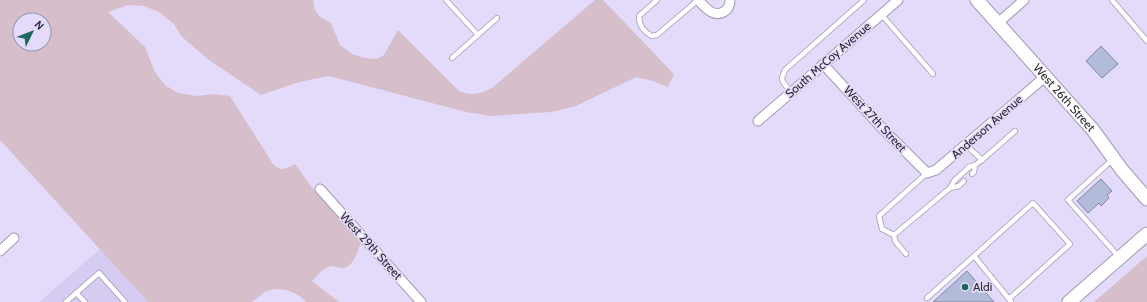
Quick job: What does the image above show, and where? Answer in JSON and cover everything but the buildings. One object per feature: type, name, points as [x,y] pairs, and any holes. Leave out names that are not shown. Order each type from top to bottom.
[{"type":"street","points":[[698,0],[712,12],[718,14],[728,9],[730,0]]},
{"type":"street","name":"South McCoy Avenue","points":[[758,121],[898,0]]},
{"type":"street","name":"West 26th Street","points":[[977,0],[1093,130],[1147,199]]},
{"type":"street","points":[[998,23],[1024,0]]},
{"type":"street","name":"West 27th Street","points":[[823,64],[880,126],[927,173]]},
{"type":"street","name":"Anderson Avenue","points":[[927,173],[936,170],[1046,76]]},
{"type":"street","name":"West 29th Street","points":[[320,189],[421,302]]},
{"type":"street","points":[[1069,302],[1147,234]]},
{"type":"street","points":[[0,250],[14,238]]},
{"type":"lane","points":[[446,0],[478,36]]},
{"type":"lane","points":[[657,0],[639,16],[639,21],[642,27],[652,36],[657,35],[698,0]]},
{"type":"lane","points":[[791,92],[783,82],[782,78],[785,70],[864,0]]},
{"type":"lane","points":[[1112,0],[1147,41]]},
{"type":"lane","points":[[881,14],[933,74]]},
{"type":"lane","points":[[452,58],[497,18]]},
{"type":"lane","points":[[894,235],[950,188],[954,181],[969,167],[982,160],[1015,131]]},
{"type":"lane","points":[[966,145],[982,160]]},
{"type":"lane","points":[[1114,158],[1068,200],[1120,258]]},
{"type":"lane","points":[[972,174],[974,172],[975,165]]},
{"type":"lane","points":[[906,254],[896,241],[894,235],[882,229],[879,216],[927,173]]},
{"type":"lane","points":[[950,188],[958,186],[964,181]]},
{"type":"lane","points":[[927,298],[1033,203],[1070,244],[1010,300],[974,256]]},
{"type":"lane","points":[[66,302],[99,273],[125,302]]},
{"type":"lane","points":[[76,293],[84,302]]},
{"type":"shaded area","points":[[0,0],[313,0],[315,10],[320,17],[331,23],[340,45],[352,54],[365,58],[377,59],[384,55],[398,30],[459,91],[472,94],[480,93],[492,88],[595,0],[603,0],[674,74],[668,87],[653,81],[636,77],[576,106],[551,112],[491,116],[466,112],[329,76],[293,84],[261,95],[209,60],[181,36],[174,24],[159,12],[144,6],[128,5],[108,12],[145,47],[155,72],[165,85],[178,93],[197,96],[214,94],[230,96],[273,164],[281,169],[284,169],[295,164],[316,193],[361,242],[353,261],[347,267],[342,268],[332,266],[326,268],[312,281],[339,302],[306,302],[300,296],[287,290],[276,289],[266,291],[252,302],[148,302],[0,140]]},
{"type":"shaded area","points":[[100,249],[148,302],[39,302]]},
{"type":"shaded area","points":[[1147,256],[1147,302],[1094,302]]},
{"type":"place","name":"Aldi","points":[[965,287]]}]
